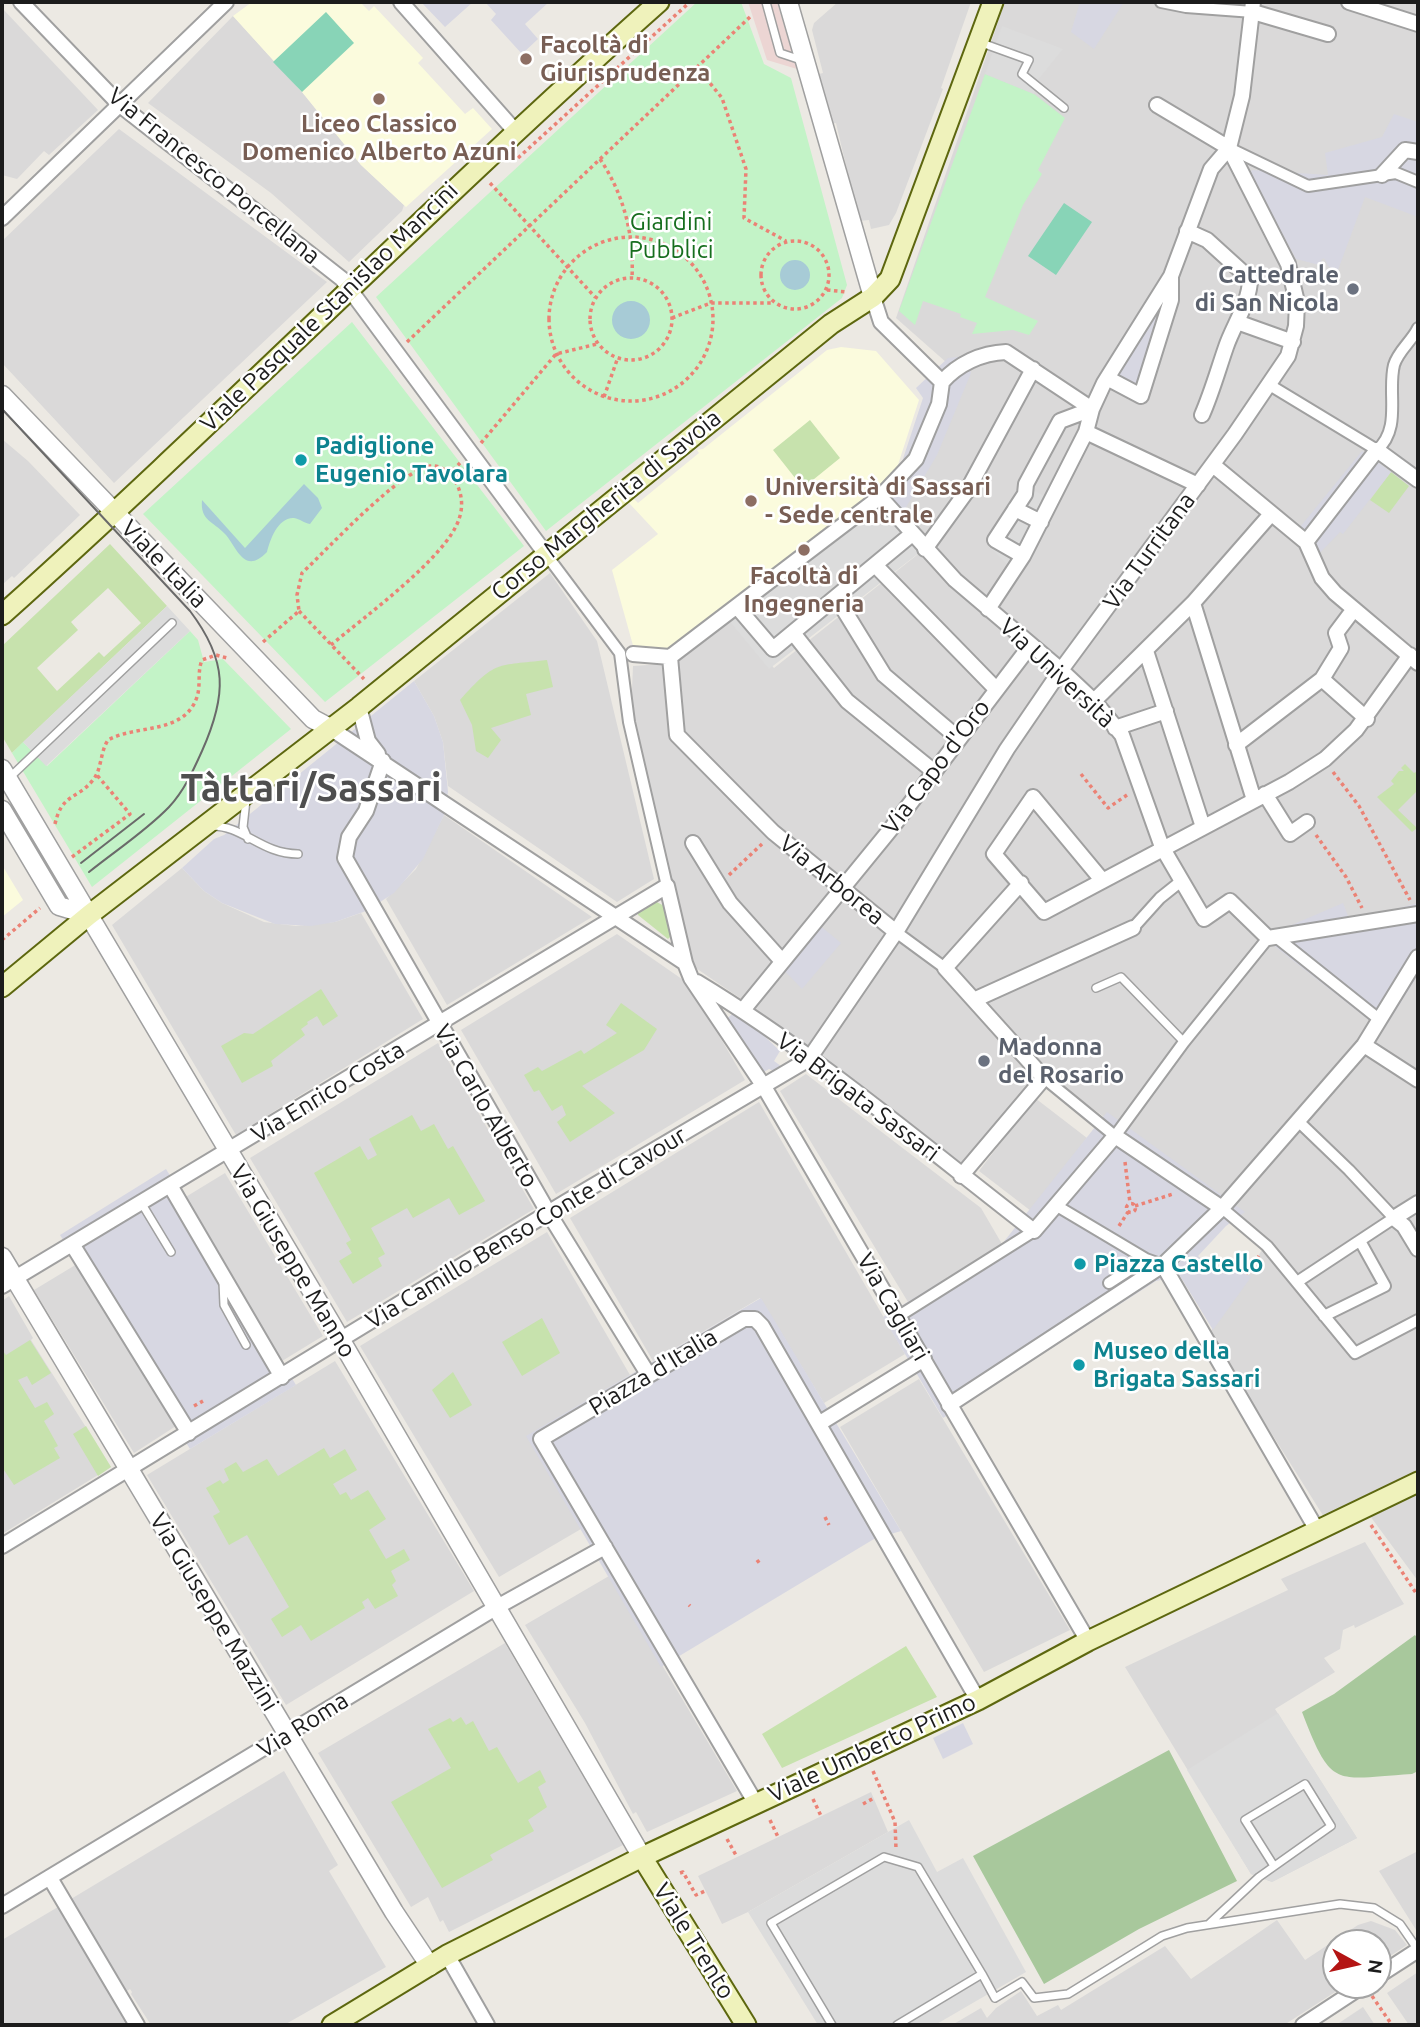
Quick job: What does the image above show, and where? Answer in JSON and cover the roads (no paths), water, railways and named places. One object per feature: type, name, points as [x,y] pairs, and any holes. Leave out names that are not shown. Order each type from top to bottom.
[{"type":"main road","name":"Viale Pasquale Stanislao Mancini","points":[[2,615],[115,513],[515,131],[659,2]]},
{"type":"main road","name":"Corso Margherita di Savoia","points":[[2,987],[89,915],[359,706],[831,324],[873,297],[890,279],[993,2]]},
{"type":"main road","name":"Viale Umberto Primo","points":[[332,2025],[447,1955],[642,1857],[978,1700],[1088,1641],[1418,1482]]},
{"type":"main road","name":"Viale Trento","points":[[642,1857],[746,2025]]},
{"type":"street","name":"Via Francesco Porcellana","points":[[21,2],[120,104],[338,275],[545,553]]},
{"type":"street","points":[[2,218],[226,2]]},
{"type":"street","points":[[401,2],[515,131]]},
{"type":"street","points":[[788,2],[881,322],[942,382]]},
{"type":"street","points":[[1161,2],[1186,7],[1253,7],[1328,34]]},
{"type":"street","points":[[1349,2],[1418,24]]},
{"type":"street","points":[[988,609],[1023,556],[1041,522],[1086,432],[1092,409],[1107,378],[1171,276],[1211,169],[1229,148],[1242,96],[1253,7]]},
{"type":"street","points":[[1157,105],[1229,148],[1308,186],[1396,173],[1418,182]]},
{"type":"street","name":"Via Turritana","points":[[763,1085],[809,1059],[896,932],[1007,749],[1061,670],[1213,465],[1288,356],[1293,342],[1297,302],[1288,264],[1229,148]]},
{"type":"street","points":[[1382,175],[1405,150],[1418,152]]},
{"type":"street","points":[[1187,231],[1207,240],[1250,279],[1202,415]]},
{"type":"street","points":[[1107,378],[1141,396],[1171,300],[1171,276]]},
{"type":"street","points":[[1237,322],[1293,342]]},
{"type":"street","points":[[1306,542],[1385,443],[1391,427],[1394,364],[1418,328]]},
{"type":"street","points":[[626,654],[670,657],[880,497],[916,459],[939,404],[942,382],[954,368],[998,352],[1012,354],[1092,409]]},
{"type":"street","points":[[925,549],[972,483],[1033,369]]},
{"type":"street","points":[[1268,384],[1377,450],[1418,480]]},
{"type":"street","name":"Viale Italia","points":[[2,395],[313,719],[330,728]]},
{"type":"street","points":[[1023,556],[995,540],[1015,509],[1060,421],[1092,409]]},
{"type":"street","points":[[1086,432],[1198,485]]},
{"type":"street","points":[[1102,880],[1033,797],[994,855],[1044,912],[1260,797],[1325,759],[1367,719],[1414,659],[1354,609],[1322,578],[1306,542],[1213,465]]},
{"type":"street","name":"Via Università","points":[[880,497],[925,549],[988,609],[1094,701],[1122,735],[1162,847],[1204,919],[1230,901],[1272,937]]},
{"type":"street","points":[[1015,509],[1041,522]]},
{"type":"street","points":[[1094,701],[1193,603],[1271,514]]},
{"type":"street","points":[[732,612],[773,649],[912,534]]},
{"type":"street","points":[[545,553],[626,654],[629,722],[685,963],[691,978]]},
{"type":"street","points":[[875,565],[996,689]]},
{"type":"street","points":[[836,597],[884,675],[958,738]]},
{"type":"street","points":[[1193,603],[1204,647],[1236,745],[1260,797],[1290,834],[1307,822]]},
{"type":"street","points":[[1236,745],[1322,679],[1341,648],[1336,633],[1338,628],[1354,609]]},
{"type":"street","points":[[794,634],[847,701],[932,771]]},
{"type":"street","name":"Via Capo d'Oro","points":[[743,1010],[781,960],[890,830],[932,771],[1030,646]]},
{"type":"street","points":[[1146,651],[1203,827]]},
{"type":"street","name":"Via Arborea","points":[[670,657],[677,735],[773,832],[896,932],[945,968],[976,999],[1044,1078]]},
{"type":"street","points":[[1322,679],[1367,719]]},
{"type":"street","points":[[359,706],[368,741],[383,761]]},
{"type":"street","points":[[1115,728],[1166,711]]},
{"type":"street","points":[[330,728],[685,963]]},
{"type":"street","name":"Via Carlo Alberto","points":[[383,761],[366,811],[346,846],[345,858],[548,1212],[648,1374]]},
{"type":"street","name":"Via Giuseppe Manno","points":[[5,774],[341,1341],[642,1857]]},
{"type":"street","points":[[2,810],[59,906],[89,915]]},
{"type":"street","points":[[694,843],[730,903],[781,960]]},
{"type":"street","points":[[976,999],[1133,928],[1160,898],[1181,882]]},
{"type":"street","points":[[945,968],[1021,883]]},
{"type":"street","points":[[616,916],[667,886]]},
{"type":"street","points":[[899,1315],[1034,1231],[1115,1136],[1184,1042],[1272,937],[1418,914]]},
{"type":"street","name":"Via Enrico Costa","points":[[8,1282],[170,1187],[616,916]]},
{"type":"street","points":[[1272,937],[1378,1023]]},
{"type":"street","points":[[949,1405],[1163,1265],[1222,1208],[1364,1045],[1418,957]]},
{"type":"street","name":"Via Brigata Sassari","points":[[691,978],[743,1010],[1034,1231]]},
{"type":"street","name":"Via Cagliari","points":[[691,978],[763,1085],[1088,1641]]},
{"type":"street","points":[[1364,1045],[1418,1080]]},
{"type":"street","points":[[961,1176],[1044,1078],[1115,1136],[1222,1208],[1266,1246],[1355,1353],[1418,1320]]},
{"type":"street","name":"Via Camillo Benso Conte di Cavour","points":[[2,1546],[548,1212],[763,1085]]},
{"type":"street","points":[[1298,1121],[1404,1226],[1418,1249]]},
{"type":"street","points":[[170,1187],[282,1377]]},
{"type":"street","points":[[1297,1282],[1418,1203]]},
{"type":"street","points":[[1057,1206],[1070,1218],[1146,1259],[1163,1265],[1317,1530]]},
{"type":"street","points":[[1324,1316],[1385,1286],[1360,1241]]},
{"type":"street","points":[[72,1244],[189,1433]]},
{"type":"street","name":"Via Giuseppe Mazzini","points":[[2,1257],[8,1282],[128,1470],[429,1966]]},
{"type":"street","points":[[1109,1283],[1146,1259]]},
{"type":"street","name":"Piazza d'Italia","points":[[755,1802],[665,1645],[541,1439],[744,1319],[755,1319],[820,1423],[978,1700]]},
{"type":"street","points":[[820,1423],[924,1359]]},
{"type":"street","name":"Via Roma","points":[[2,1906],[497,1607],[605,1547]]},
{"type":"street","points":[[50,1878],[137,2025]]},
{"type":"street","points":[[1392,1967],[1418,1950]]},
{"type":"street","points":[[447,1955],[487,2025]]},
{"type":"street","points":[[1303,2025],[1343,1999]]},
{"type":"lane","points":[[766,2],[780,53],[805,61]]},
{"type":"lane","points":[[978,42],[1029,60],[1022,74],[1064,108]]},
{"type":"lane","points":[[5,774],[172,623]]},
{"type":"lane","points":[[248,839],[242,816],[249,793]]},
{"type":"lane","points":[[205,827],[228,827],[271,851],[298,854]]},
{"type":"lane","points":[[1096,988],[1121,977],[1184,1042]]},
{"type":"lane","points":[[142,1203],[171,1252]]},
{"type":"lane","points":[[223,1277],[224,1305],[246,1345]]},
{"type":"lane","points":[[1209,1925],[1274,1866],[1331,1826],[1305,1784],[1245,1820],[1274,1866]]},
{"type":"lane","points":[[832,2025],[771,1923],[884,1857],[918,1867],[995,1998],[1022,1982],[1034,1998],[1068,1994],[1162,1936],[1209,1925],[1340,1904],[1374,1908],[1400,1924],[1418,1950]]},
{"type":"lane","points":[[897,2025],[982,1975]]},
{"type":"water","points":[[795,260],[806,264],[810,275],[806,286],[795,290],[784,286],[780,275],[784,264]]},
{"type":"water","points":[[631,301],[645,306],[650,320],[645,334],[631,339],[617,334],[612,320],[617,306]]},
{"type":"water","points":[[304,484],[318,498],[322,508],[310,524],[294,518],[283,521],[267,552],[252,561],[242,557],[225,534],[205,517],[203,512],[202,500],[245,548]]},
{"type":"tram line","points":[[2,409],[190,611],[211,646],[217,663],[220,679],[216,713],[184,788],[160,816],[89,872]]},
{"type":"tram line","points":[[81,863],[144,814]]},
{"type":"place","name":"Facoltà di Giurisprudenza","points":[[526,59]]},
{"type":"place","name":"Liceo Classico Domenico Alberto Azuni","points":[[379,99]]},
{"type":"place","name":"Cattedrale di San Nicola","points":[[1353,289]]},
{"type":"place","name":"Padiglione Eugenio Tavolara","points":[[301,460]]},
{"type":"place","name":"Università di Sassari - Sede centrale","points":[[751,501]]},
{"type":"place","name":"Facoltà di Ingegneria","points":[[804,550]]},
{"type":"place","name":"Madonna del Rosario","points":[[984,1061]]},
{"type":"place","name":"Piazza Castello","points":[[1080,1264]]},
{"type":"place","name":"Museo della Brigata Sassari","points":[[1079,1365]]},
{"type":"district","name":"Tàttari/Sassari","points":[[311,788]]},
{"type":"park label","name":"Giardini Pubblici","points":[[671,236]]}]
